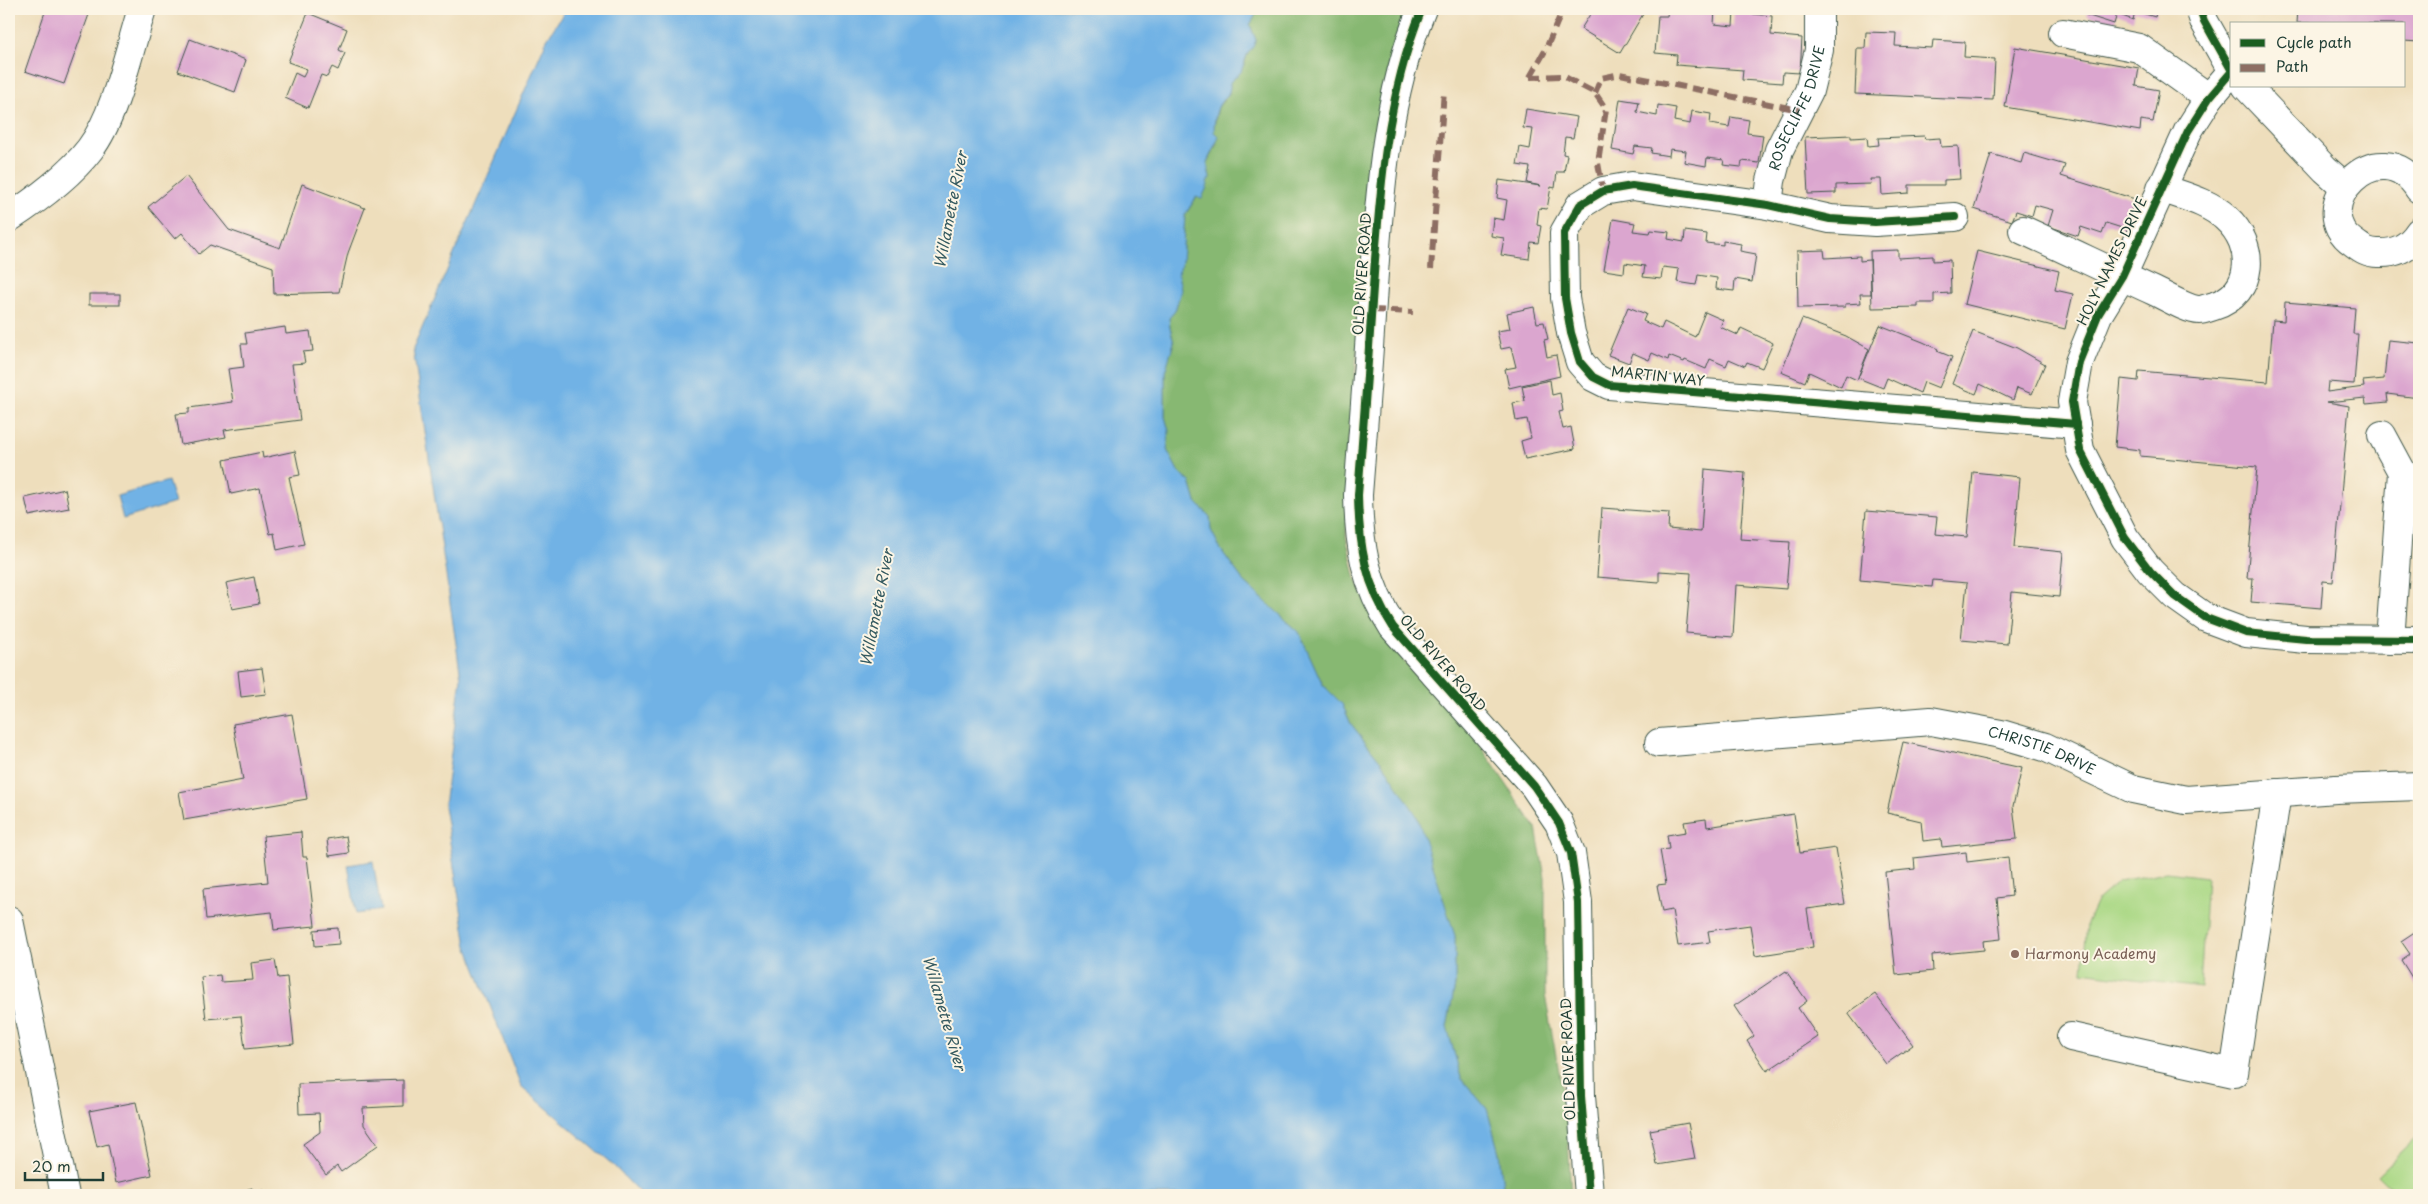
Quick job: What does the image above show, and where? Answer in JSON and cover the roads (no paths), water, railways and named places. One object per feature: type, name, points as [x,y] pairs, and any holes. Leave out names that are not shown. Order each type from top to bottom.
[{"type":"street","points":[[9,218],[30,204],[90,148],[110,113],[142,9]]},
{"type":"street","name":"OLD RIVER ROAD","points":[[1422,9],[1401,66],[1387,134],[1378,215],[1358,495],[1358,531],[1364,566],[1379,606],[1393,627],[1534,786],[1559,823],[1571,853],[1578,902],[1580,1096],[1589,1195]]},
{"type":"street","name":"ROSECLIFFE DRIVE","points":[[1768,205],[1771,181],[1779,150],[1808,91],[1819,50],[1819,9]]},
{"type":"street","name":"HOLY NAMES DRIVE","points":[[2200,9],[2204,21],[2230,67]]},
{"type":"street","points":[[2063,32],[2139,48],[2209,98]]},
{"type":"street","name":"HOLY NAMES DRIVE","points":[[2230,73],[2209,98],[2188,131],[2122,276],[2098,315],[2079,362],[2072,402],[2080,450],[2124,538],[2150,571],[2175,596],[2206,618],[2246,633],[2306,640],[2419,640]]},
{"type":"street","points":[[2248,88],[2325,169],[2344,186]]},
{"type":"street","points":[[2419,190],[2412,178],[2396,168],[2374,166],[2358,173],[2344,186],[2338,202],[2339,222],[2347,239],[2369,253],[2392,254],[2412,243],[2419,232]]},
{"type":"street","name":"MARTIN WAY","points":[[1955,216],[1875,222],[1830,219],[1768,205],[1632,186],[1603,191],[1580,205],[1564,232],[1565,298],[1571,333],[1580,362],[1593,377],[1609,386],[2076,424]]},
{"type":"street","points":[[2023,230],[2199,310],[2222,303],[2234,296],[2244,282],[2248,264],[2244,246],[2237,230],[2226,217],[2204,204],[2161,188]]},
{"type":"street","points":[[2382,435],[2402,472],[2390,640]]},
{"type":"street","name":"CHRISTIE DRIVE","points":[[1658,743],[1931,721],[2001,734],[2045,747],[2133,789],[2186,800],[2277,793],[2419,786]]},
{"type":"street","points":[[2071,1037],[2234,1073],[2277,793]]},
{"type":"street","points":[[9,920],[65,1195]]},
{"type":"water","name":"Willamette River","points":[[566,9],[1259,9],[1250,25],[1256,40],[1247,55],[1241,72],[1230,82],[1228,94],[1217,110],[1214,132],[1219,137],[1207,162],[1210,178],[1207,182],[1208,185],[1202,198],[1196,197],[1185,215],[1182,262],[1178,274],[1181,290],[1175,311],[1169,318],[1174,342],[1165,372],[1165,417],[1169,431],[1167,450],[1178,471],[1190,482],[1196,502],[1210,517],[1211,530],[1221,550],[1245,583],[1299,632],[1323,685],[1342,704],[1351,724],[1386,768],[1417,816],[1455,936],[1455,985],[1447,1027],[1461,1078],[1487,1109],[1499,1153],[1504,1195],[642,1195],[613,1165],[521,1086],[467,946],[444,806],[461,678],[413,349],[547,39]]},
{"type":"water","points":[[168,481],[175,503],[123,519],[117,496]]},
{"type":"water","points":[[373,861],[381,910],[356,914],[348,865]]},
{"type":"place","name":"Harmony Academy","points":[[2015,954]]}]
